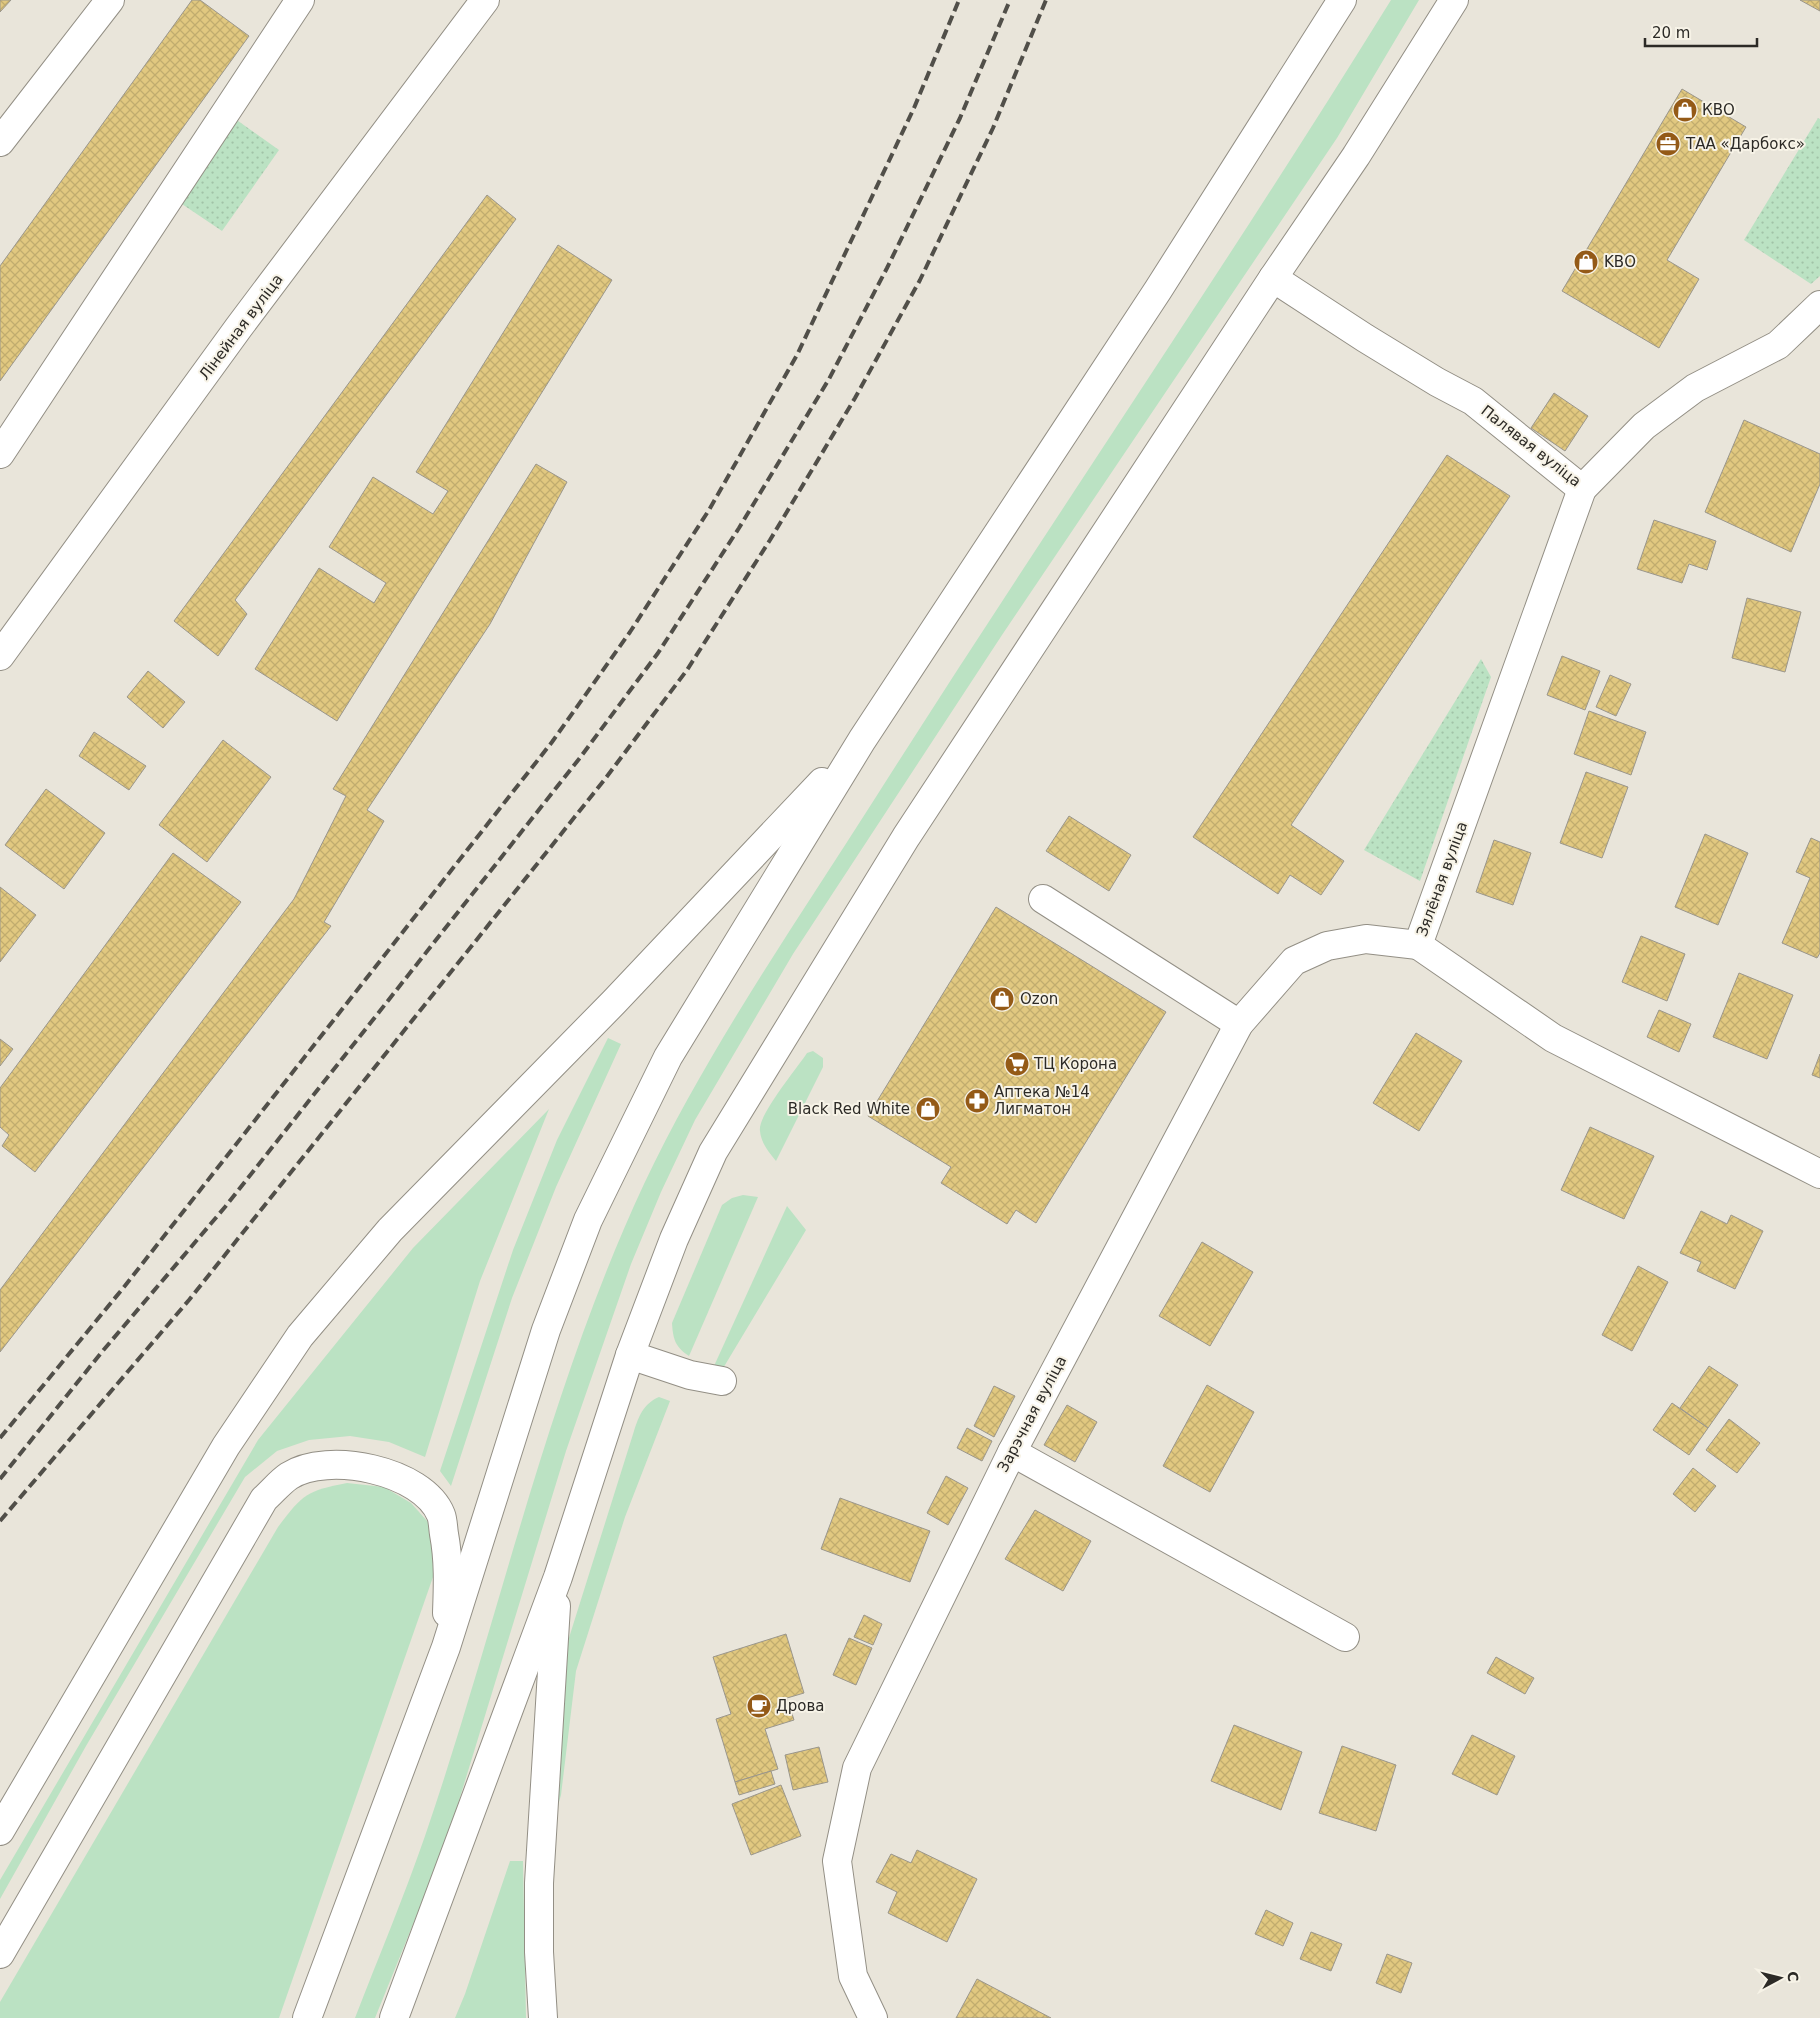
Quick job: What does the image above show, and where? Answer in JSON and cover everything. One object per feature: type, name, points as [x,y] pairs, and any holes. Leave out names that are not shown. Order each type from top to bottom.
[{"type":"main road","points":[[0,142],[110,0]]},
{"type":"main road","points":[[0,454],[300,0]]},
{"type":"main road","name":"Лінейная вуліца","points":[[0,656],[245,320],[485,0]]},
{"type":"main road","points":[[308,2018],[446,1647],[546,1330],[588,1220],[668,1057],[862,740],[1158,290],[1342,0]]},
{"type":"main road","points":[[394,2018],[558,1577],[630,1355],[674,1239],[713,1152],[766,1061],[906,837],[1273,278],[1356,156],[1454,0]]},
{"type":"main road","name":"Палявая вуліца","points":[[1273,278],[1365,338],[1437,382],[1473,401],[1582,489],[1644,426],[1695,388],[1778,345],[1820,305]]},
{"type":"main road","name":"Зялёная вуліца","points":[[1582,489],[1418,945],[1553,1038],[1820,1174]]},
{"type":"main road","points":[[0,1831],[226,1446],[300,1336],[390,1230],[620,995],[862,740]]},
{"type":"main road","points":[[1043,899],[1239,1024]]},
{"type":"main road","name":"Зарэчная вуліца","points":[[873,2018],[853,1976],[837,1860],[857,1768],[1012,1452],[1239,1024],[1294,961],[1328,946],[1366,939],[1418,945]]},
{"type":"main road","points":[[630,1355],[690,1375],[722,1381]]},
{"type":"main road","points":[[1012,1452],[1345,1637]]},
{"type":"main road","points":[[0,1954],[264,1499],[290,1475],[319,1466],[362,1466],[397,1475],[423,1490],[441,1514],[449,1562],[446,1647]]},
{"type":"main road","points":[[543,2018],[539,1952],[539,1883],[558,1577]]},
{"type":"green space","points":[[1391,0],[1419,0],[1337,138],[1002,635],[793,954],[695,1120],[661,1192],[631,1264],[566,1451],[446,1843],[375,2018],[355,2018],[425,1836],[452,1754],[526,1507],[579,1343],[610,1263],[644,1184],[669,1134],[724,1036],[783,941],[1264,201]]},
{"type":"green space","points":[[234,118],[279,150],[222,231],[176,200]]},
{"type":"green space","points":[[1818,118],[1820,119],[1820,276],[1811,284],[1744,240]]},
{"type":"green space","points":[[1481,659],[1491,677],[1420,881],[1364,850]]},
{"type":"green space","points":[[608,1038],[621,1044],[556,1187],[512,1298],[451,1486],[440,1471],[513,1250],[557,1140]]},
{"type":"green space","points":[[813,1051],[823,1058],[823,1067],[776,1161],[762,1139],[761,1124],[771,1103],[787,1080],[807,1053]]},
{"type":"green space","points":[[549,1109],[480,1281],[425,1457],[389,1442],[350,1436],[309,1440],[277,1451],[245,1477],[86,1746],[0,1899],[0,1880],[258,1440],[413,1248]]},
{"type":"green space","points":[[743,1195],[758,1197],[689,1356],[676,1342],[672,1323],[722,1205],[732,1198]]},
{"type":"green space","points":[[787,1206],[806,1230],[722,1370],[714,1366]]},
{"type":"green space","points":[[659,1397],[670,1401],[625,1517],[576,1671],[561,1795],[553,1823],[562,1675],[568,1641],[638,1420],[645,1407]]},
{"type":"green space","points":[[347,1483],[384,1487],[411,1503],[428,1522],[437,1542],[433,1577],[279,2018],[0,2018],[0,2002],[278,1527],[294,1507],[306,1496],[322,1489]]},
{"type":"green space","points":[[510,1861],[523,1861],[526,2018],[455,2018],[465,1994]]},
{"type":"building","points":[[0,0],[11,0],[0,12]]},
{"type":"building","points":[[192,0],[200,0],[249,36],[0,381],[0,266]]},
{"type":"building","points":[[1800,0],[1820,0],[1820,11]]},
{"type":"building","points":[[1682,89],[1746,127],[1667,260],[1699,279],[1659,348],[1562,291]]},
{"type":"building","points":[[487,195],[516,219],[235,600],[247,614],[218,656],[174,621]]},
{"type":"building","points":[[558,245],[612,280],[337,721],[255,669],[319,568],[374,603],[386,583],[329,547],[373,477],[433,514],[448,491],[416,472]]},
{"type":"building","points":[[1554,393],[1588,416],[1565,451],[1531,428]]},
{"type":"building","points":[[1744,420],[1820,454],[1820,484],[1791,552],[1705,512]]},
{"type":"building","points":[[1447,455],[1510,496],[1291,825],[1344,861],[1321,895],[1290,875],[1278,894],[1193,837]]},
{"type":"building","points":[[536,464],[567,482],[490,624],[367,810],[384,821],[324,922],[331,926],[0,1352],[0,1290],[294,899],[346,796],[333,789]]},
{"type":"building","points":[[1654,520],[1716,541],[1707,570],[1689,564],[1682,583],[1637,569]]},
{"type":"building","points":[[1747,598],[1801,612],[1785,672],[1732,658]]},
{"type":"building","points":[[1562,656],[1600,671],[1585,710],[1547,695]]},
{"type":"building","points":[[148,671],[185,702],[163,728],[127,697]]},
{"type":"building","points":[[1610,675],[1631,684],[1616,716],[1596,707]]},
{"type":"building","points":[[1589,711],[1646,732],[1631,775],[1574,754]]},
{"type":"building","points":[[94,732],[146,766],[129,790],[79,756]]},
{"type":"building","points":[[223,740],[271,777],[207,862],[159,825]]},
{"type":"building","points":[[1586,772],[1628,787],[1602,858],[1560,843]]},
{"type":"building","points":[[46,789],[105,833],[64,889],[5,845]]},
{"type":"building","points":[[1069,816],[1131,855],[1109,891],[1046,851]]},
{"type":"building","points":[[1705,834],[1748,853],[1718,925],[1675,907]]},
{"type":"building","points":[[1811,838],[1820,842],[1820,953],[1817,958],[1782,943],[1810,878],[1796,872]]},
{"type":"building","points":[[1494,840],[1531,853],[1513,905],[1476,892]]},
{"type":"building","points":[[173,853],[241,902],[35,1172],[2,1146],[9,1135],[0,1127],[0,1088]]},
{"type":"building","points":[[0,887],[36,915],[0,962]]},
{"type":"building","name":"ТЦ Корона","points":[[996,907],[1166,1012],[1036,1223],[1016,1210],[1007,1224],[941,1183],[951,1167],[868,1116]]},
{"type":"building","points":[[1641,936],[1685,954],[1667,1001],[1622,982]]},
{"type":"building","points":[[1739,973],[1793,995],[1767,1059],[1713,1037]]},
{"type":"building","points":[[1659,1010],[1691,1024],[1679,1052],[1647,1037]]},
{"type":"building","points":[[1416,1033],[1462,1061],[1419,1131],[1373,1103]]},
{"type":"building","points":[[0,1039],[13,1049],[0,1066]]},
{"type":"building","points":[[1820,1054],[1820,1078],[1812,1075]]},
{"type":"building","points":[[1590,1127],[1654,1156],[1624,1219],[1561,1190]]},
{"type":"building","points":[[1701,1211],[1727,1224],[1731,1215],[1763,1231],[1735,1289],[1697,1271],[1701,1262],[1680,1253]]},
{"type":"building","points":[[1202,1242],[1253,1272],[1210,1346],[1159,1316]]},
{"type":"building","points":[[1638,1266],[1668,1282],[1632,1351],[1602,1335]]},
{"type":"building","points":[[1709,1366],[1738,1385],[1708,1428],[1680,1408]]},
{"type":"building","points":[[1207,1385],[1254,1412],[1210,1492],[1163,1466]]},
{"type":"building","points":[[994,1386],[1015,1396],[994,1437],[974,1426]]},
{"type":"building","points":[[1672,1403],[1708,1428],[1689,1455],[1653,1430]]},
{"type":"building","points":[[1067,1405],[1097,1422],[1075,1462],[1044,1445]]},
{"type":"building","points":[[1729,1419],[1760,1443],[1737,1473],[1706,1450]]},
{"type":"building","points":[[967,1428],[992,1441],[982,1461],[957,1448]]},
{"type":"building","points":[[1693,1468],[1716,1486],[1695,1512],[1673,1494]]},
{"type":"building","points":[[946,1476],[968,1488],[948,1525],[927,1513]]},
{"type":"building","points":[[840,1498],[930,1531],[910,1582],[821,1549]]},
{"type":"building","points":[[1035,1510],[1091,1541],[1063,1591],[1005,1559]]},
{"type":"building","points":[[864,1615],[882,1624],[873,1645],[854,1637]]},
{"type":"building","name":"Дрова","points":[[786,1634],[804,1693],[787,1698],[794,1720],[765,1729],[778,1769],[735,1782],[716,1719],[731,1714],[713,1657]]},
{"type":"building","points":[[849,1638],[872,1648],[856,1685],[833,1675]]},
{"type":"building","points":[[1496,1657],[1534,1678],[1525,1694],[1487,1673]]},
{"type":"building","points":[[1234,1725],[1302,1752],[1281,1810],[1211,1781]]},
{"type":"building","points":[[1472,1735],[1515,1756],[1497,1795],[1452,1774]]},
{"type":"building","points":[[1342,1746],[1396,1765],[1376,1831],[1319,1813]]},
{"type":"building","points":[[819,1747],[828,1782],[793,1790],[785,1755]]},
{"type":"building","points":[[771,1771],[775,1784],[739,1795],[735,1782]]},
{"type":"building","points":[[781,1785],[801,1836],[751,1855],[732,1804]]},
{"type":"building","points":[[917,1850],[977,1879],[947,1942],[888,1913],[897,1892],[876,1882],[891,1854],[911,1863]]},
{"type":"building","points":[[1266,1910],[1293,1923],[1283,1946],[1255,1934]]},
{"type":"building","points":[[1311,1932],[1342,1944],[1331,1971],[1300,1959]]},
{"type":"building","points":[[1387,1954],[1412,1963],[1401,1993],[1376,1983]]},
{"type":"building","points":[[977,1979],[1051,2018],[956,2018]]},
{"type":"railway","points":[[0,1438],[124,1287],[552,742],[630,632],[709,510],[797,355],[914,108],[959,0]]},
{"type":"railway","points":[[0,1479],[101,1353],[225,1207],[579,759],[658,653],[739,528],[829,379],[887,268],[960,118],[1010,0]]},
{"type":"railway","points":[[0,1521],[189,1300],[605,779],[687,670],[770,540],[855,398],[920,280],[993,128],[1046,0]]},
{"type":"place","name":"КВО","points":[[1685,110]]},
{"type":"place","name":"ТАА «Дарбокс»","points":[[1668,144]]},
{"type":"place","name":"KBО","points":[[1586,262]]},
{"type":"place","name":"Ozon","points":[[1002,999]]},
{"type":"place","name":"ТЦ Корона","points":[[1017,1064]]},
{"type":"place","name":"Аптека №14 Лигматон","points":[[977,1101]]},
{"type":"place","name":"Black Red White","points":[[928,1109]]},
{"type":"place","name":"Дрова","points":[[759,1706]]}]
